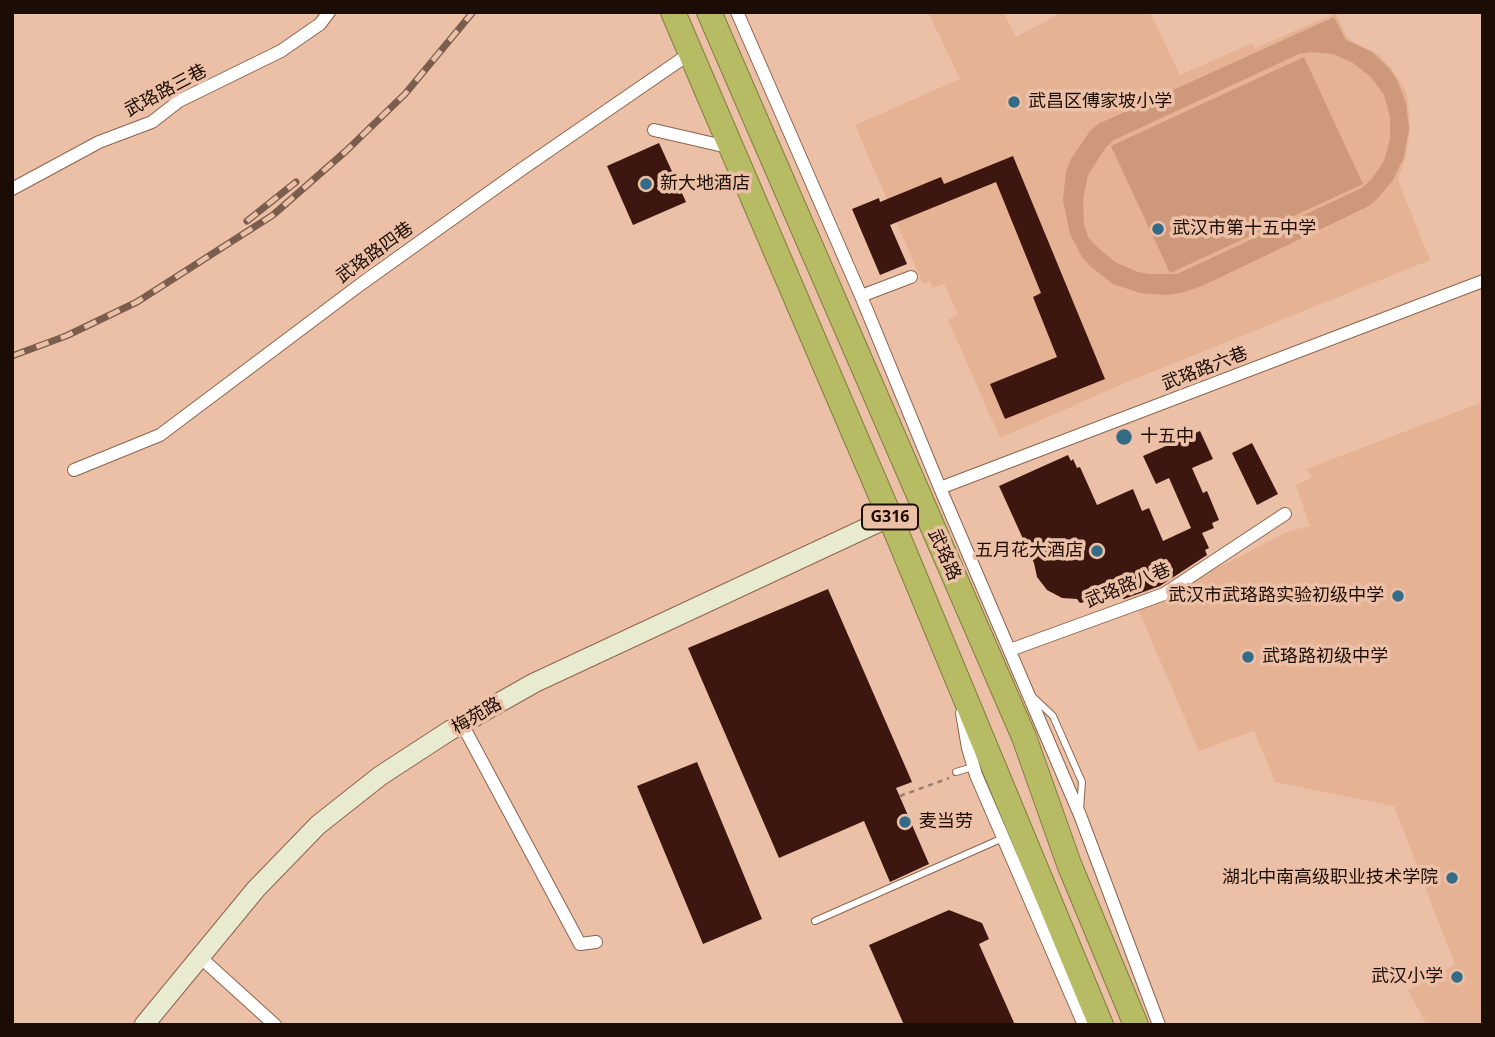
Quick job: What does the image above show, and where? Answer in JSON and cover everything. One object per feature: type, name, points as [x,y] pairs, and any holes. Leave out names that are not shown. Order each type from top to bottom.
[{"type":"highway","name":"武珞路","points":[[674,12],[957,675],[1101,1025]]},
{"type":"highway","name":"武珞路","points":[[709,12],[1024,737],[1069,864],[1136,1025]]},
{"type":"street","name":"武珞路三巷","points":[[12,189],[99,142],[152,122],[179,101],[281,51],[320,24],[329,12]]},
{"type":"street","name":"武珞路","points":[[737,12],[861,296],[1080,814],[1159,1025]]},
{"type":"street","name":"武珞路四巷","points":[[74,470],[160,435],[383,269],[692,52]]},
{"type":"street","points":[[654,130],[733,149]]},
{"type":"street","points":[[861,296],[911,277]]},
{"type":"street","name":"武珞路六巷","points":[[940,488],[1483,281]]},
{"type":"street","name":"武珞路八巷","points":[[1010,650],[1164,594],[1285,514]]},
{"type":"street","name":"梅苑路","points":[[144,1025],[256,889],[318,825],[380,776],[462,724],[534,684],[890,517]]},
{"type":"street","name":"武珞路","points":[[957,675],[973,767],[1084,1025]]},
{"type":"street","points":[[462,724],[580,944],[596,942]]},
{"type":"street","points":[[200,957],[275,1025]]},
{"type":"lane","points":[[956,774],[973,767]]},
{"type":"lane","points":[[815,921],[1003,838]]},
{"type":"path","points":[[900,796],[956,774]]},
{"type":"shaded area","name":"武汉市第十五中学","points":[[928,12],[1003,12],[1016,37],[1063,12],[1150,12],[1180,75],[1252,43],[1255,48],[1336,13],[1348,39],[1378,54],[1404,88],[1408,99],[1410,129],[1406,156],[1398,180],[1430,260],[1132,380],[1000,438],[948,320],[958,315],[944,284],[933,288],[930,281],[923,284],[855,125],[960,79]]},
{"type":"shaded area","points":[[1334,17],[1346,40],[1372,52],[1390,69],[1406,103],[1409,129],[1404,157],[1393,180],[1369,206],[1202,286],[1167,295],[1140,293],[1113,284],[1082,257],[1070,234],[1063,200],[1066,172],[1071,159],[1098,124]],"holes":[[[1299,54],[1333,54],[1353,63],[1371,77],[1384,95],[1390,117],[1390,139],[1384,161],[1362,188],[1177,274],[1138,272],[1115,262],[1088,237],[1084,224],[1083,199],[1088,175],[1106,147],[1114,140]]]},
{"type":"shaded area","points":[[1304,57],[1363,184],[1170,273],[1111,146]]},
{"type":"shaded area","points":[[1483,402],[1483,1025],[1427,1025],[1408,990],[1455,965],[1394,806],[1275,782],[1254,731],[1199,751],[1138,609],[1289,531],[1310,526],[1296,485],[1312,478],[1306,469]]},
{"type":"building","name":"新大地酒店","points":[[659,143],[686,202],[633,225],[607,166]]},
{"type":"building","points":[[1013,156],[1105,379],[1005,419],[990,384],[1057,357],[1033,297],[1041,293],[996,182],[890,225],[907,264],[880,275],[852,209],[879,198],[880,202],[941,177],[944,184]]},
{"type":"building","points":[[1200,431],[1213,459],[1192,468],[1203,493],[1207,491],[1219,520],[1212,523],[1214,528],[1202,533],[1209,548],[1205,550],[1207,555],[1160,586],[1124,599],[1105,597],[1080,603],[1077,599],[1062,598],[1047,590],[1037,577],[1034,563],[999,486],[1068,455],[1077,468],[1080,467],[1097,505],[1133,489],[1142,511],[1149,508],[1163,541],[1191,528],[1169,478],[1156,484],[1143,456]]},
{"type":"building","points":[[1252,443],[1278,494],[1257,505],[1232,453]]},
{"type":"building","points":[[828,589],[912,782],[896,788],[929,864],[890,882],[864,821],[779,858],[688,648]]},
{"type":"building","points":[[697,762],[762,919],[703,944],[637,786]]},
{"type":"building","points":[[949,910],[982,923],[989,939],[979,944],[1015,1025],[904,1025],[869,945]]},
{"type":"railway","points":[[12,356],[66,336],[137,302],[273,215],[346,151],[405,94],[473,12]]},
{"type":"railway","points":[[247,221],[296,182]]},
{"type":"place","name":"武昌区傅家坡小学","points":[[1014,102]]},
{"type":"place","name":"新大地酒店","points":[[646,184]]},
{"type":"place","name":"武汉市第十五中学","points":[[1158,229]]},
{"type":"place","name":"十五中","points":[[1124,437]]},
{"type":"place","name":"五月花大酒店","points":[[1097,551]]},
{"type":"place","name":"武汉市武珞路实验初级中学","points":[[1398,596]]},
{"type":"place","name":"武珞路初级中学","points":[[1248,657]]},
{"type":"place","name":"麦当劳","points":[[905,822]]},
{"type":"place","name":"湖北中南高级职业技术学院","points":[[1452,878]]},
{"type":"place","name":"武汉小学","points":[[1457,977]]}]
